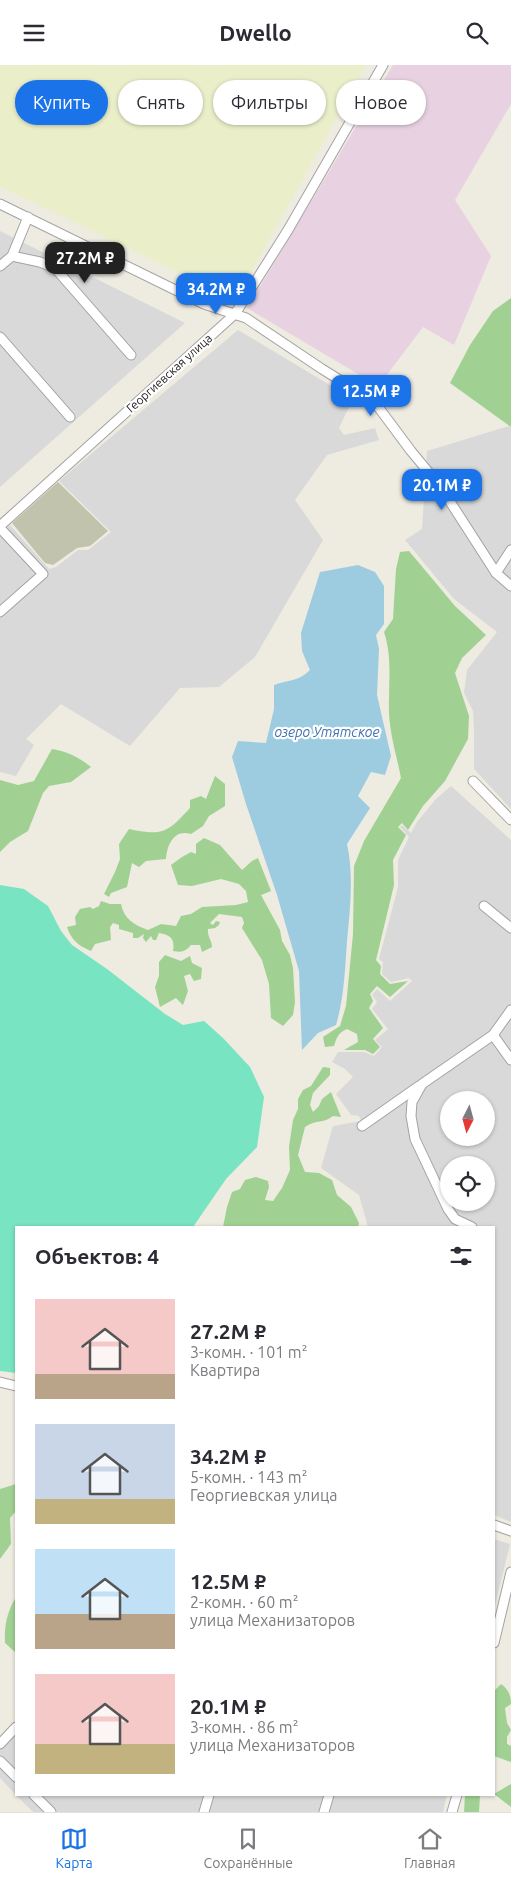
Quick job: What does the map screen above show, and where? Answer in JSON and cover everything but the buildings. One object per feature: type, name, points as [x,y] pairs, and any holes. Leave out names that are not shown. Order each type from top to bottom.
[{"type":"street","name":"Георгиевская улица","points":[[0,527],[235,314],[288,230],[383,65]]},
{"type":"street","points":[[0,204],[204,304],[246,317],[376,403],[410,451],[440,486],[496,573],[511,586]]},
{"type":"street","points":[[0,266],[12,256],[28,217]]},
{"type":"street","points":[[12,256],[40,262],[54,268],[131,355]]},
{"type":"street","points":[[0,337],[70,417]]},
{"type":"street","points":[[0,527],[43,574],[0,612]]},
{"type":"street","points":[[496,573],[511,550]]},
{"type":"street","points":[[473,781],[511,820]]},
{"type":"street","points":[[484,906],[511,928]]},
{"type":"street","points":[[362,1126],[492,1035],[511,1010]]},
{"type":"street","points":[[492,1035],[511,1061]]},
{"type":"street","points":[[422,1084],[412,1102],[411,1115],[415,1139],[454,1219],[470,1226]]},
{"type":"street","points":[[0,1382],[15,1386]]},
{"type":"street","points":[[495,1525],[511,1531]]},
{"type":"street","points":[[495,1639],[511,1572]]},
{"type":"street","points":[[0,1744],[15,1728]]},
{"type":"street","points":[[0,1761],[15,1776]]},
{"type":"street","points":[[35,1796],[51,1812]]},
{"type":"street","points":[[204,1812],[209,1796]]},
{"type":"street","points":[[324,1812],[329,1796]]},
{"type":"street","points":[[452,1812],[457,1796]]},
{"type":"shaded area","points":[[0,65],[366,65],[358,80],[336,80],[336,119],[243,287],[228,297],[0,186]]},
{"type":"shaded area","points":[[393,65],[511,65],[511,104],[455,200],[491,256],[454,345],[423,327],[380,384],[363,377],[247,308],[357,125],[426,125],[426,80],[384,80]]},
{"type":"shaded area","points":[[0,231],[185,323],[0,487]]},
{"type":"shaded area","points":[[238,330],[353,399],[339,428],[344,435],[375,428],[379,440],[327,455],[295,500],[323,540],[255,657],[219,687],[180,688],[130,746],[61,704],[26,739],[34,745],[16,776],[0,772],[0,534],[10,525],[49,569],[56,567],[78,550],[88,550],[111,532],[59,481]]},
{"type":"shaded area","points":[[509,426],[511,428],[511,809],[474,769],[473,711],[464,693],[467,670],[497,632],[454,599],[405,540],[422,529],[427,451]]},
{"type":"shaded area","points":[[58,482],[108,531],[90,546],[77,548],[53,565],[45,563],[12,523]]},
{"type":"shaded area","points":[[451,786],[511,840],[511,1522],[495,1515],[495,1226],[368,1226],[359,1195],[321,1168],[333,1126],[361,1121],[359,1116],[351,1115],[336,1094],[353,1077],[345,1069],[332,1062],[338,1052],[364,1052],[374,1056],[382,1047],[375,1040],[388,1029],[372,1009],[377,1002],[372,995],[377,989],[390,1001],[412,981],[409,978],[391,982],[382,974],[383,962],[379,959],[398,887],[398,860],[409,837],[400,827],[402,825],[411,833],[417,822],[436,799]]},
{"type":"shaded area","points":[[495,1539],[510,1544],[495,1606]]},
{"type":"shaded area","points":[[15,1733],[15,1794],[0,1778],[0,1748]]},
{"type":"shaded area","points":[[17,1796],[447,1796],[443,1812],[33,1812]]},
{"type":"green space","points":[[511,298],[511,427],[450,383],[470,345],[493,311]]},
{"type":"green space","points":[[409,551],[455,606],[486,635],[462,658],[455,673],[469,716],[468,739],[445,781],[423,806],[408,830],[402,823],[398,827],[406,835],[393,860],[394,885],[376,960],[381,966],[380,974],[390,984],[408,981],[390,997],[377,986],[370,994],[373,1001],[369,1008],[383,1028],[373,1039],[380,1047],[373,1054],[365,1050],[344,1050],[358,1042],[357,1034],[347,1029],[338,1036],[334,1046],[325,1047],[323,1037],[340,1026],[346,1006],[353,934],[354,866],[364,841],[401,778],[390,721],[389,662],[384,632],[393,619],[396,569],[400,552]]},
{"type":"green space","points":[[52,749],[73,755],[91,767],[71,782],[49,786],[43,793],[28,831],[10,842],[0,852],[0,780],[18,785],[34,781]]},
{"type":"green space","points":[[215,776],[225,784],[225,806],[209,816],[203,826],[191,834],[180,834],[172,839],[166,859],[146,861],[139,867],[132,863],[127,887],[111,893],[109,897],[104,894],[120,859],[119,844],[129,829],[157,832],[170,827],[190,808],[190,800],[201,796],[206,799]]},
{"type":"green space","points":[[204,838],[220,845],[242,870],[258,858],[271,891],[261,895],[280,930],[282,941],[290,955],[293,968],[295,1002],[293,1015],[283,1026],[271,1018],[269,984],[262,960],[242,928],[244,923],[242,917],[219,914],[210,923],[213,925],[216,921],[220,922],[219,925],[208,929],[212,947],[202,952],[200,945],[191,945],[181,952],[173,951],[173,941],[171,938],[159,933],[156,940],[153,940],[151,936],[146,942],[143,938],[144,934],[138,938],[133,938],[133,933],[119,929],[119,925],[113,923],[110,927],[111,940],[95,944],[91,951],[76,942],[69,932],[67,927],[76,925],[75,917],[80,909],[90,907],[93,909],[99,906],[101,901],[110,904],[121,904],[130,921],[148,930],[161,924],[176,926],[181,916],[191,914],[202,907],[236,905],[248,902],[246,891],[239,884],[221,879],[192,886],[178,885],[171,865],[191,852],[196,854],[196,844]]},
{"type":"green space","points":[[0,885],[24,889],[48,906],[61,931],[72,945],[107,969],[165,1014],[183,1025],[204,1021],[250,1067],[264,1097],[257,1147],[226,1179],[194,1226],[15,1226],[15,1373],[0,1371]]},
{"type":"green space","points":[[165,955],[181,961],[190,956],[192,963],[202,968],[201,979],[194,981],[190,974],[184,976],[188,991],[183,1005],[176,998],[160,1007],[155,987],[159,976],[159,962]]},
{"type":"green space","points":[[323,1067],[330,1068],[330,1075],[313,1093],[310,1105],[313,1112],[319,1106],[322,1099],[331,1092],[341,1117],[333,1116],[305,1127],[298,1155],[305,1172],[319,1173],[332,1180],[337,1195],[351,1207],[359,1223],[358,1226],[223,1226],[232,1192],[240,1189],[245,1180],[256,1177],[268,1181],[269,1187],[265,1200],[273,1201],[282,1188],[290,1170],[289,1147],[293,1120],[298,1109],[298,1099],[303,1090],[311,1086]]},
{"type":"green space","points":[[15,1484],[15,1512],[10,1518],[11,1544],[0,1559],[0,1489]]},
{"type":"green space","points":[[15,1599],[15,1652],[5,1643],[6,1624],[10,1608]]},
{"type":"green space","points":[[501,1684],[509,1693],[511,1701],[511,1704],[505,1708],[507,1723],[511,1730],[507,1737],[507,1744],[511,1746],[511,1762],[495,1756],[495,1690]]},
{"type":"green space","points":[[511,1784],[511,1807],[495,1795]]},
{"type":"green space","points":[[465,1796],[480,1796],[479,1812],[464,1812]]},
{"type":"water","name":"озеро Утятское","points":[[358,565],[375,572],[384,586],[384,624],[376,635],[379,649],[377,695],[391,756],[385,775],[371,772],[358,796],[370,808],[347,844],[351,880],[350,905],[344,984],[336,1025],[318,1033],[302,1050],[299,971],[277,895],[232,757],[238,741],[266,743],[274,709],[274,685],[298,678],[310,670],[302,651],[301,633],[320,572]]}]
